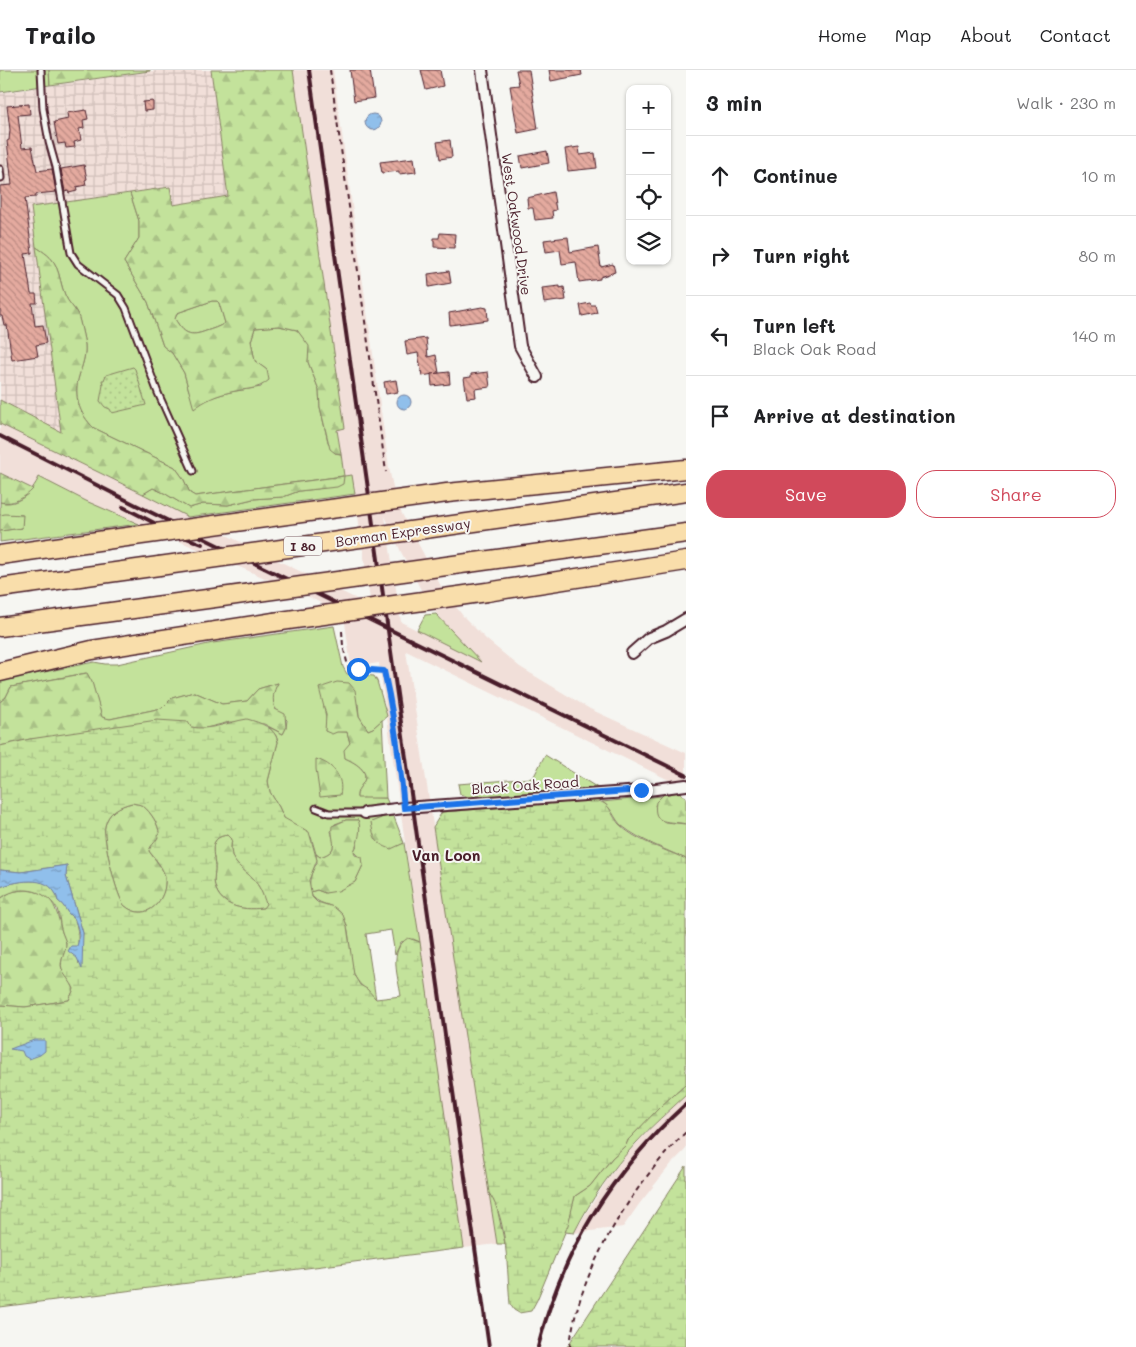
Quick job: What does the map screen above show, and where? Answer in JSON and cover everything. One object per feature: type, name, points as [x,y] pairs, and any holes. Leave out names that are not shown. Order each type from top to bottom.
[{"type":"highway","points":[[0,555],[447,493],[686,468]]},
{"type":"highway","name":"Borman Expressway","points":[[0,588],[686,492]]},
{"type":"highway","points":[[0,627],[686,533]]},
{"type":"highway","points":[[0,662],[487,592],[686,561]]},
{"type":"highway","points":[[0,672],[92,650]]},
{"type":"street","name":"West Oakwood Drive","points":[[482,70],[520,346],[537,377]]},
{"type":"street","points":[[632,653],[649,638],[666,631],[686,619]]},
{"type":"street","name":"Black Oak Road","points":[[365,813],[404,808],[686,785]]},
{"type":"lane","points":[[41,70],[43,109],[56,167],[70,254],[78,264],[118,295],[126,308],[158,393],[193,471]]},
{"type":"lane","points":[[0,169],[0,178]]},
{"type":"lane","points":[[316,808],[330,813],[365,813]]},
{"type":"path","points":[[330,70],[386,472]]},
{"type":"path","points":[[342,631],[343,646],[349,670],[384,671],[396,726],[396,746],[400,761],[404,808]]},
{"type":"path","points":[[570,1347],[584,1287],[611,1232],[630,1198],[666,1152],[686,1132]]},
{"type":"shaded area","points":[[160,70],[211,70],[228,197],[172,205],[169,187],[31,207],[61,433],[0,400],[0,93]]},
{"type":"shaded area","points":[[293,70],[333,70],[389,468],[394,492],[402,514],[442,588],[463,616],[487,640],[520,667],[590,709],[686,753],[686,779],[671,781],[406,651],[497,1244],[464,1248],[379,663],[351,667],[344,615],[309,597],[86,501],[39,478],[33,489],[0,473],[0,424],[371,606],[352,475],[344,476],[337,429],[345,428]],"holes":[[[385,516],[401,552],[428,603],[479,661],[401,622]]]},
{"type":"shaded area","points":[[686,1095],[686,1149],[672,1163],[623,1227],[574,1233],[607,1180],[625,1156]]},
{"type":"green space","points":[[0,70],[49,70],[50,85],[0,92]]},
{"type":"green space","points":[[49,70],[150,70],[150,71],[50,85]]},
{"type":"green space","points":[[211,70],[293,70],[345,428],[337,430],[341,454],[335,453],[330,449],[320,407],[319,390],[308,362],[309,346],[297,330],[279,326],[255,328],[251,341],[255,361],[267,370],[269,380],[256,388],[216,396],[194,409],[184,373],[172,353],[163,346],[148,302],[124,262],[139,238],[139,221],[130,193],[170,187],[173,205],[228,196]],"holes":[[[217,301],[225,323],[218,327],[192,334],[181,328],[175,319],[177,313]]]},
{"type":"green space","points":[[130,193],[139,221],[139,238],[124,262],[148,302],[163,346],[172,353],[184,373],[189,391],[206,399],[230,392],[261,387],[267,370],[255,361],[251,341],[255,328],[279,326],[297,330],[310,346],[308,362],[319,390],[320,407],[328,442],[335,453],[341,454],[344,476],[352,475],[355,494],[188,517],[143,494],[153,488],[189,508],[203,504],[228,505],[253,499],[283,497],[299,491],[318,489],[343,476],[195,496],[190,493],[175,467],[94,428],[84,417],[77,398],[77,383],[84,361],[85,349],[79,318],[65,295],[54,263],[48,255],[36,247],[31,207]]},
{"type":"green space","points":[[36,247],[48,255],[54,263],[66,298],[78,315],[85,349],[84,361],[77,383],[77,398],[84,417],[94,428],[175,467],[190,493],[195,496],[344,476],[343,484],[337,487],[299,491],[283,497],[253,499],[228,505],[203,504],[189,508],[153,488],[143,494],[0,424],[0,400],[61,432]]},
{"type":"green space","points":[[212,301],[219,303],[225,323],[220,326],[192,334],[181,328],[175,319],[177,313]]},
{"type":"green space","points":[[133,367],[146,405],[112,413],[100,401],[102,380],[104,380],[106,375]]},
{"type":"green space","points":[[0,473],[33,489],[18,500],[5,503],[0,502]]},
{"type":"green space","points":[[39,477],[86,501],[139,524],[0,542],[0,531],[22,528],[22,515],[0,515],[0,502],[13,502],[24,497]]},
{"type":"green space","points":[[0,515],[23,515],[22,528],[0,531]]},
{"type":"green space","points":[[436,614],[481,662],[417,630],[425,615]]},
{"type":"green space","points":[[334,626],[343,667],[347,674],[374,676],[387,716],[368,730],[359,716],[358,704],[324,706],[327,724],[325,731],[347,732],[350,743],[345,758],[353,762],[365,775],[357,797],[386,798],[394,817],[389,815],[372,822],[374,832],[378,842],[391,848],[404,843],[420,942],[413,939],[401,942],[395,955],[391,930],[366,934],[376,1000],[355,977],[351,962],[348,931],[343,916],[336,908],[316,900],[310,892],[317,890],[325,893],[355,882],[363,865],[354,851],[357,845],[358,820],[346,820],[335,824],[331,831],[333,840],[332,850],[320,857],[316,854],[311,837],[304,829],[288,822],[284,818],[270,792],[268,781],[278,742],[277,737],[269,727],[283,734],[287,720],[278,712],[273,704],[272,699],[278,683],[258,689],[247,701],[222,704],[194,692],[172,698],[162,708],[110,719],[102,718],[92,683],[86,673],[11,687],[6,697],[0,702],[0,681],[94,662],[117,664],[213,643]]},
{"type":"green space","points":[[87,673],[92,682],[102,717],[110,719],[162,708],[172,698],[194,692],[222,704],[247,701],[258,689],[278,683],[275,689],[274,705],[275,709],[285,714],[286,728],[283,734],[264,724],[230,722],[202,729],[191,727],[30,739],[0,746],[0,702],[6,697],[11,687]]},
{"type":"green space","points":[[337,682],[349,683],[355,690],[359,716],[368,730],[382,720],[386,798],[357,798],[365,775],[353,762],[345,758],[344,750],[350,743],[347,732],[332,734],[325,731],[326,715],[319,688]]},
{"type":"green space","points":[[247,719],[271,729],[276,737],[278,742],[268,781],[270,792],[284,818],[309,832],[317,860],[309,880],[312,897],[317,902],[334,907],[343,915],[347,926],[354,975],[360,985],[367,989],[376,999],[401,996],[396,964],[398,949],[408,938],[420,942],[464,1248],[0,1307],[0,1005],[25,1007],[69,1000],[74,989],[61,966],[66,943],[61,929],[59,914],[52,902],[46,896],[31,890],[15,891],[0,899],[0,887],[26,881],[43,882],[50,886],[55,892],[58,901],[74,918],[78,931],[79,964],[83,933],[66,876],[67,865],[21,872],[0,870],[0,746],[30,739],[157,720],[188,722],[191,727],[205,728]],"holes":[[[132,803],[146,808],[156,823],[159,834],[149,851],[161,866],[165,877],[165,885],[159,901],[148,911],[141,912],[133,911],[125,906],[122,901],[111,868],[105,832],[106,821],[111,813]],[[228,835],[232,839],[233,858],[261,891],[266,904],[263,908],[246,909],[231,905],[220,896],[216,889],[214,881],[214,843],[221,836]]]},
{"type":"green space","points":[[545,755],[601,790],[473,799],[460,794],[458,784],[533,778]]},
{"type":"green space","points":[[316,759],[327,764],[336,772],[340,782],[340,795],[320,797]]},
{"type":"green space","points":[[666,792],[680,792],[686,797],[686,824],[664,821],[657,815],[655,810],[656,802]]},
{"type":"green space","points":[[662,796],[655,805],[658,817],[665,822],[686,824],[686,859],[629,831],[619,823],[608,807],[602,802]]},
{"type":"green space","points":[[595,800],[607,806],[625,830],[686,859],[686,1083],[628,1140],[626,1145],[612,1158],[590,1186],[575,1196],[568,1225],[537,1300],[531,1311],[519,1313],[510,1304],[506,1247],[500,1217],[489,1193],[433,827],[442,812]]},
{"type":"green space","points":[[132,803],[146,808],[156,823],[159,834],[149,851],[160,866],[165,877],[163,893],[159,901],[148,911],[141,912],[133,911],[125,906],[122,901],[111,868],[105,832],[106,821],[111,813]]},
{"type":"green space","points":[[389,815],[394,817],[404,843],[391,849],[376,840],[371,822]]},
{"type":"green space","points":[[346,820],[358,820],[360,827],[354,851],[355,855],[362,857],[363,865],[355,882],[338,891],[325,893],[317,890],[310,892],[310,877],[317,863],[316,854],[320,857],[331,851],[334,844],[332,826]]},
{"type":"green space","points":[[228,835],[232,839],[233,858],[261,891],[267,904],[263,908],[246,909],[231,905],[220,896],[216,889],[214,881],[214,843],[221,836]]},
{"type":"green space","points":[[22,890],[46,896],[54,905],[66,944],[61,966],[74,989],[69,1000],[25,1007],[0,1005],[0,899],[11,892]]},
{"type":"green space","points":[[686,1083],[686,1095],[636,1143],[618,1164],[594,1197],[574,1233],[565,1232],[575,1196],[590,1186],[612,1158],[626,1145],[628,1140],[659,1107]]},
{"type":"green space","points":[[686,1166],[686,1347],[567,1347]]},
{"type":"green space","points":[[489,1193],[496,1203],[505,1244],[497,1244]]},
{"type":"water","points":[[373,114],[379,116],[381,122],[379,128],[373,130],[367,128],[365,122],[367,116]]},
{"type":"water","points":[[401,395],[407,395],[411,402],[407,409],[401,409],[397,405],[397,399]]},
{"type":"water","points":[[67,865],[66,876],[83,933],[82,969],[77,958],[68,951],[71,946],[77,946],[79,939],[74,918],[58,901],[55,892],[50,886],[35,881],[26,881],[0,887],[0,870],[21,872]]},
{"type":"water","points":[[34,1040],[45,1040],[45,1051],[40,1055],[29,1059],[24,1056],[22,1051],[10,1049]]},
{"type":"building","points":[[350,70],[370,70],[374,98],[354,101]]},
{"type":"building","points":[[421,70],[440,70],[443,86],[426,90]]},
{"type":"building","points":[[516,70],[529,70],[538,129],[518,133],[510,86],[519,85]]},
{"type":"building","points":[[549,70],[581,70],[582,75],[551,81]]},
{"type":"building","points":[[153,101],[153,110],[144,111],[143,102]]},
{"type":"building","points":[[29,104],[30,114],[18,115],[22,148],[32,147],[37,171],[52,169],[56,192],[36,194],[36,197],[25,198],[32,253],[25,254],[31,294],[36,294],[37,303],[32,303],[35,326],[43,325],[46,343],[36,345],[38,356],[12,360],[7,325],[4,325],[2,316],[0,316],[0,186],[12,185],[7,141],[9,140],[10,130],[7,106]]},
{"type":"building","points":[[86,110],[88,119],[83,120],[84,128],[79,129],[81,140],[74,142],[75,147],[66,148],[65,143],[58,144],[54,122],[68,119],[67,113]]},
{"type":"building","points":[[450,140],[452,157],[440,159],[437,142]]},
{"type":"building","points":[[579,147],[580,155],[595,153],[597,168],[568,171],[565,149]]},
{"type":"building","points":[[547,151],[549,163],[522,168],[520,156]]},
{"type":"building","points":[[414,158],[416,172],[382,173],[380,162]]},
{"type":"building","points":[[84,165],[87,179],[85,180],[86,185],[76,187],[77,191],[65,192],[61,169]]},
{"type":"building","points":[[553,192],[556,210],[552,211],[553,218],[535,220],[533,208],[528,208],[527,198]]},
{"type":"building","points":[[440,233],[455,234],[454,248],[434,247],[434,238],[439,238]]},
{"type":"building","points":[[568,237],[570,252],[598,247],[601,267],[613,264],[615,272],[600,277],[600,279],[579,282],[576,262],[562,264],[560,250],[546,252],[544,240]]},
{"type":"building","points":[[449,271],[451,283],[429,287],[428,274]]},
{"type":"building","points":[[560,286],[560,288],[564,287],[566,300],[544,303],[542,288]]},
{"type":"building","points":[[590,303],[595,305],[597,313],[582,316],[580,305]]},
{"type":"building","points":[[482,307],[487,308],[488,320],[450,325],[449,313]]},
{"type":"building","points":[[426,338],[428,357],[436,355],[439,373],[422,376],[418,353],[407,355],[405,341]]},
{"type":"building","points":[[449,372],[450,384],[432,386],[431,374]]},
{"type":"building","points":[[488,372],[490,387],[475,389],[476,397],[467,398],[464,378],[471,377],[471,374]]},
{"type":"building","points":[[396,380],[398,392],[386,394],[384,382]]},
{"type":"railway","points":[[309,70],[489,1347]]},
{"type":"railway","points":[[0,436],[136,505],[686,775]]},
{"type":"railway","points":[[123,507],[176,534],[202,544]]},
{"type":"railway","points":[[538,1347],[548,1311],[561,1277],[593,1214],[635,1157],[686,1104]]},
{"type":"district","name":"Van Loon","points":[[446,855]]},
{"type":"route","points":[[358,669],[384,671],[396,726],[396,746],[400,761],[404,808],[641,790]]}]
